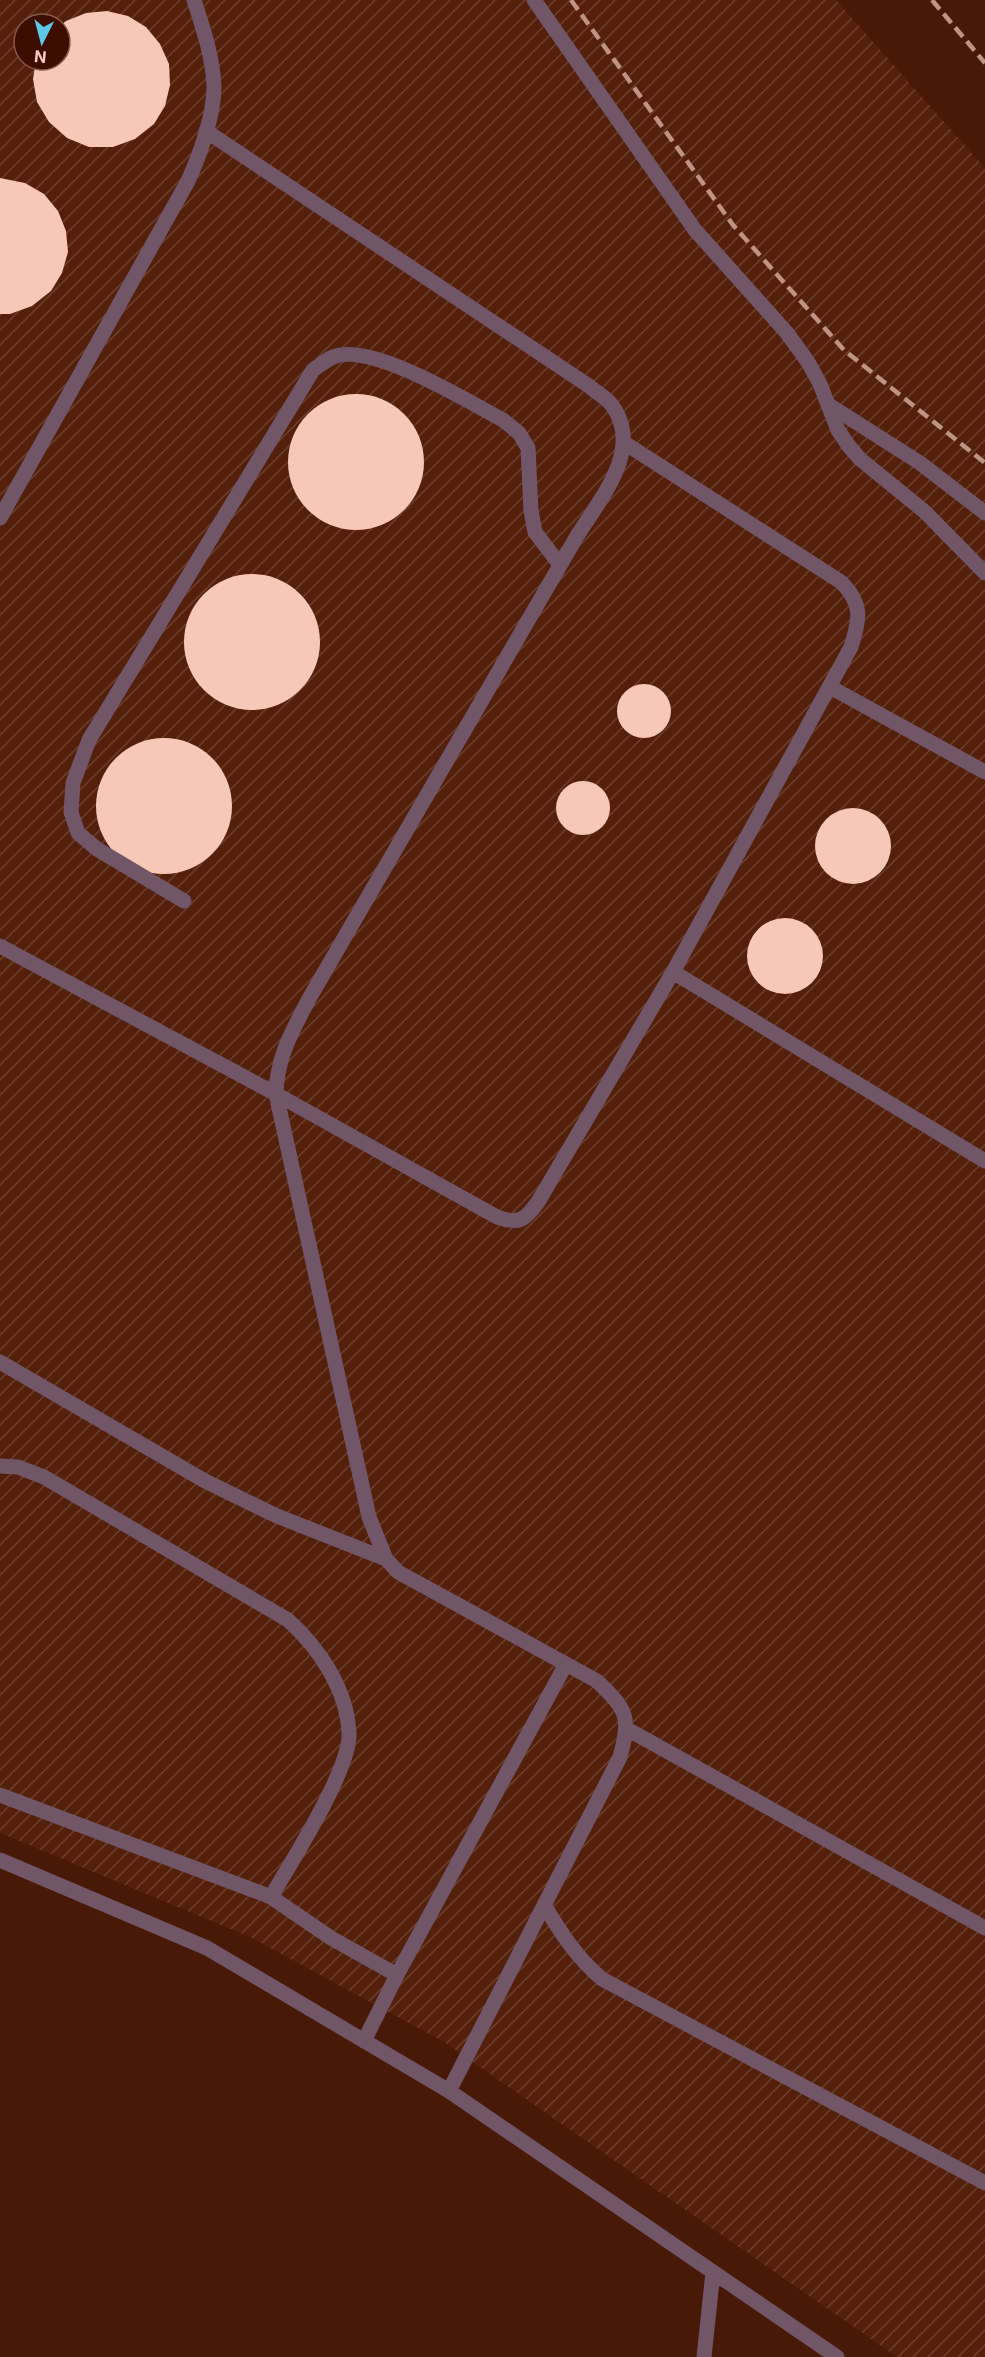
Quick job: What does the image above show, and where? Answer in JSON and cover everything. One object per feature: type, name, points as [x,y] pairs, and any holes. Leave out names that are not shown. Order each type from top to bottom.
[{"type":"street","points":[[0,518],[188,181],[199,156],[214,87],[207,38],[194,0]]},
{"type":"street","points":[[534,0],[695,230],[787,333],[808,362],[829,405],[838,430],[860,459],[924,511],[985,573]]},
{"type":"street","points":[[206,130],[589,386],[610,403],[620,419],[623,442],[622,459],[613,479],[560,566],[310,997],[283,1049],[277,1073],[276,1094],[369,1517],[386,1559],[398,1572],[597,1681],[620,1704],[627,1730],[620,1757],[449,2091]]},
{"type":"street","points":[[184,901],[97,849],[78,833],[71,812],[73,783],[89,740],[313,370],[333,357],[359,355],[380,360],[391,363],[503,420],[519,433],[528,448],[531,511],[535,532],[560,566]]},
{"type":"street","points":[[829,405],[920,463],[985,513]]},
{"type":"street","points":[[0,946],[276,1094],[497,1217],[511,1222],[527,1217],[673,972],[830,687],[851,647],[858,628],[858,610],[853,594],[841,582],[623,442]]},
{"type":"street","points":[[830,687],[985,771]]},
{"type":"street","points":[[673,972],[985,1161]]},
{"type":"street","points":[[0,1362],[205,1481],[277,1516],[386,1559]]},
{"type":"street","points":[[0,1466],[18,1467],[44,1477],[288,1620],[308,1638],[333,1674],[350,1734],[340,1773],[271,1897]]},
{"type":"street","points":[[364,2041],[397,1975],[566,1664]]},
{"type":"street","points":[[627,1730],[985,1928]]},
{"type":"street","points":[[0,1795],[271,1897],[332,1938],[397,1975]]},
{"type":"street","points":[[0,1860],[207,1948],[449,2091],[837,2357]]},
{"type":"street","points":[[544,1905],[565,1941],[585,1965],[602,1979],[985,2183]]},
{"type":"street","points":[[704,2357],[713,2272]]},
{"type":"shaded area","points":[[0,0],[836,0],[985,168],[985,2357],[897,2357],[444,2042],[250,1937],[0,1833]]},
{"type":"building","points":[[107,11],[128,16],[146,27],[160,44],[169,64],[170,85],[165,106],[154,124],[135,139],[113,147],[89,147],[67,138],[49,122],[37,102],[34,72],[72,72],[72,19],[86,13]]},
{"type":"building","points":[[0,178],[25,183],[44,194],[58,211],[66,231],[68,252],[62,273],[51,291],[32,306],[10,314],[0,314]]},
{"type":"building","points":[[356,394],[382,399],[404,414],[419,436],[424,462],[419,488],[404,510],[382,525],[356,530],[330,525],[308,510],[293,488],[288,462],[293,436],[308,414],[330,399]]},
{"type":"building","points":[[252,574],[278,579],[300,594],[315,616],[320,642],[315,668],[300,690],[278,705],[252,710],[226,705],[204,690],[189,668],[184,642],[189,616],[204,594],[226,579]]},
{"type":"building","points":[[644,684],[654,686],[663,692],[669,701],[671,711],[669,721],[663,730],[654,736],[644,738],[634,736],[625,730],[619,721],[617,711],[619,701],[625,692],[634,686]]},
{"type":"building","points":[[164,738],[190,743],[212,758],[227,780],[232,806],[227,832],[212,854],[190,869],[164,874],[138,869],[116,854],[101,832],[96,806],[101,780],[116,758],[138,743]]},
{"type":"building","points":[[583,781],[593,783],[602,789],[608,798],[610,808],[608,818],[602,827],[593,833],[583,835],[573,833],[564,827],[558,818],[556,808],[558,798],[564,789],[573,783]]},
{"type":"building","points":[[853,808],[867,811],[880,819],[888,832],[891,846],[888,860],[880,873],[867,881],[853,884],[839,881],[826,873],[818,860],[815,846],[818,832],[826,819],[839,811]]},
{"type":"building","points":[[785,918],[799,921],[812,929],[820,942],[823,956],[820,970],[812,983],[799,991],[785,994],[771,991],[758,983],[750,970],[747,956],[750,942],[758,929],[771,921]]},
{"type":"railway","points":[[571,0],[733,225],[844,350],[985,463]]},
{"type":"railway","points":[[932,0],[985,63]]}]
